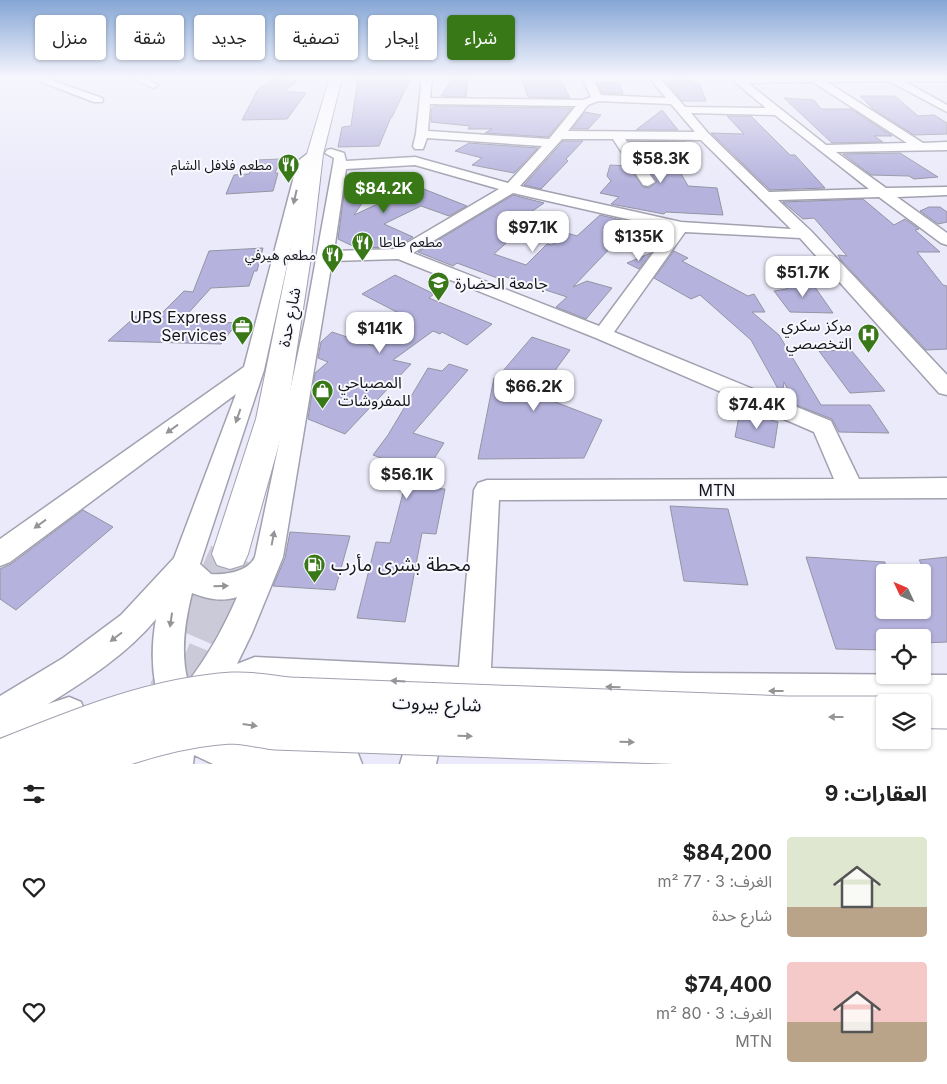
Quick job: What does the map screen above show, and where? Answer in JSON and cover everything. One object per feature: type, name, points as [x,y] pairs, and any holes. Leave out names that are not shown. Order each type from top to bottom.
[{"type":"main road","name":"شارع حدة","points":[[247,560],[300,257],[330,154],[333,113]]},
{"type":"main road","name":"شارع بيروت","points":[[0,761],[70,733],[124,715],[187,700],[234,693],[290,698],[787,717],[876,717]]},
{"type":"main road","points":[[931,717],[947,717]]},
{"type":"main road","name":"شارع بيروت","points":[[67,764],[128,742],[182,729],[231,723],[274,729],[799,748],[947,750]]},
{"type":"street","points":[[415,161],[422,134],[425,113]]},
{"type":"street","points":[[400,254],[511,188],[576,113]]},
{"type":"street","points":[[684,113],[704,136],[805,234],[943,380]]},
{"type":"street","points":[[779,113],[823,149],[947,240]]},
{"type":"street","points":[[868,113],[919,146]]},
{"type":"street","points":[[422,134],[555,139],[616,135],[704,136]]},
{"type":"street","points":[[616,135],[648,182]]},
{"type":"street","points":[[823,149],[947,146]]},
{"type":"street","points":[[247,560],[269,557],[325,256],[330,154]]},
{"type":"street","points":[[344,764],[230,752],[208,756],[200,741],[181,717],[170,682],[167,650],[173,608],[186,565],[254,370],[303,164],[330,154],[415,161],[511,188],[681,228],[805,234]]},
{"type":"street","points":[[767,196],[947,191]]},
{"type":"street","points":[[603,334],[681,228]]},
{"type":"street","points":[[325,256],[400,254],[603,334],[823,427],[851,489]]},
{"type":"street","points":[[0,554],[254,370]]},
{"type":"street","name":"MTN","points":[[474,684],[487,490],[947,488]]},
{"type":"street","points":[[186,565],[193,578],[208,586],[224,587],[246,582],[247,560]]},
{"type":"street","points":[[247,560],[237,633],[237,648],[255,673]]},
{"type":"street","points":[[0,715],[74,668],[132,625],[186,565]]},
{"type":"street","points":[[145,764],[211,679],[237,633]]},
{"type":"street","points":[[118,764],[226,684],[255,673],[474,684],[772,691],[947,691]]},
{"type":"street","points":[[418,764],[439,683]]},
{"type":"street","points":[[0,737],[82,710],[122,700],[148,700],[181,717]]},
{"type":"street","points":[[175,764],[181,717]]},
{"type":"building","points":[[246,113],[292,113],[287,119],[242,120]]},
{"type":"building","points":[[353,113],[394,113],[379,146],[338,147],[342,127],[351,126]]},
{"type":"building","points":[[431,113],[568,113],[548,137],[485,133],[492,129],[468,129],[470,126],[431,122]]},
{"type":"building","points":[[585,113],[601,115],[588,129],[572,129]]},
{"type":"building","points":[[659,113],[664,113],[678,130],[636,130]]},
{"type":"building","points":[[800,113],[857,113],[892,136],[874,136],[883,142],[832,143]]},
{"type":"building","points":[[879,113],[914,113],[918,116],[934,115],[947,123],[947,134],[914,135]]},
{"type":"building","points":[[727,116],[751,116],[790,155],[795,155],[825,188],[770,190],[711,133],[744,134]]},
{"type":"building","points":[[563,141],[583,141],[566,159],[568,161],[541,189],[524,185]]},
{"type":"building","points":[[629,141],[686,142],[693,154],[670,154],[688,186],[717,188],[723,215],[666,212],[664,214],[611,204],[619,197],[600,193],[611,181],[607,176],[610,165],[628,166],[643,187],[649,188],[657,182]]},
{"type":"building","points":[[469,143],[538,148],[514,173],[472,165],[482,158],[455,151]]},
{"type":"building","points":[[900,153],[938,177],[914,179],[909,176],[871,175],[843,154]]},
{"type":"building","points":[[281,159],[275,173],[278,173],[273,191],[226,194],[234,175],[249,174],[255,160]]},
{"type":"building","points":[[346,179],[377,181],[354,215],[416,186],[467,206],[449,216],[421,206],[384,224],[413,237],[396,247],[357,248],[338,239]]},
{"type":"building","points":[[513,195],[544,203],[512,225],[523,228],[494,254],[526,265],[547,244],[552,245],[567,233],[577,236],[600,215],[634,223],[573,287],[587,281],[612,288],[586,319],[556,307],[567,297],[503,276],[500,279],[457,263],[453,266],[418,252]]},
{"type":"building","points":[[863,199],[894,225],[905,219],[919,229],[915,230],[940,252],[917,252],[943,285],[947,286],[947,349],[926,350],[841,260],[838,255],[847,256],[814,218],[803,219],[783,202]]},
{"type":"building","points":[[929,207],[940,207],[947,212],[947,222],[938,224],[920,211]]},
{"type":"building","points":[[263,248],[257,271],[254,271],[249,286],[211,288],[182,320],[237,323],[221,344],[108,341],[136,316],[157,318],[184,291],[193,292],[209,251]]},
{"type":"building","points":[[674,251],[688,258],[682,261],[748,296],[754,294],[765,312],[752,312],[779,335],[821,405],[870,405],[889,433],[839,432],[832,419],[796,405],[784,382],[782,396],[751,340],[700,295],[691,299],[654,278]]},
{"type":"building","points":[[651,253],[639,269],[627,263]]},
{"type":"building","points":[[395,275],[434,294],[429,298],[492,324],[467,345],[442,332],[440,334],[433,331],[393,360],[411,364],[345,434],[308,419],[315,373],[328,362],[318,358],[321,342],[332,332],[374,346],[412,320],[362,294]]},
{"type":"building","points":[[784,282],[812,283],[833,313],[790,312],[774,291],[787,289]]},
{"type":"building","points":[[532,337],[570,350],[537,395],[602,420],[584,458],[478,459],[494,378],[496,379]]},
{"type":"building","points":[[851,350],[885,391],[850,393],[819,351]]},
{"type":"building","points":[[449,364],[468,370],[413,433],[444,443],[416,487],[445,489],[436,534],[422,533],[405,622],[357,618],[376,542],[390,543],[404,489],[375,479],[389,461],[373,455],[388,435],[428,368],[442,371]]},
{"type":"building","points":[[740,411],[778,422],[774,448],[735,437]]},
{"type":"building","points":[[670,506],[728,509],[748,585],[684,581]]},
{"type":"building","points":[[83,510],[113,527],[16,610],[0,599],[0,569],[11,564]]},
{"type":"building","points":[[290,532],[350,536],[335,590],[273,586],[285,558]]},
{"type":"building","points":[[806,557],[885,562],[885,564],[876,564],[876,619],[931,619],[931,564],[921,564],[919,560],[947,557],[947,642],[931,643],[931,629],[876,629],[876,650],[836,649]]},
{"type":"tunnel","points":[[169,692],[230,554]]},
{"type":"tunnel","points":[[193,689],[230,599]]},
{"type":"place","name":"مطعم فلافل الشام","points":[[288,184]]},
{"type":"place","name":"مطعم طاطا","points":[[363,261]]},
{"type":"place","name":"مطعم هيرفي","points":[[332,274]]},
{"type":"place","name":"جامعة الحضارة","points":[[439,302]]},
{"type":"place","name":"UPS Express Services","points":[[243,345]]},
{"type":"place","name":"مركز سكري التخصصي","points":[[868,353]]},
{"type":"place","name":"المصباحي للمفروشات","points":[[322,410]]},
{"type":"place","name":"محطة بشرى مأرب","points":[[315,583]]}]
